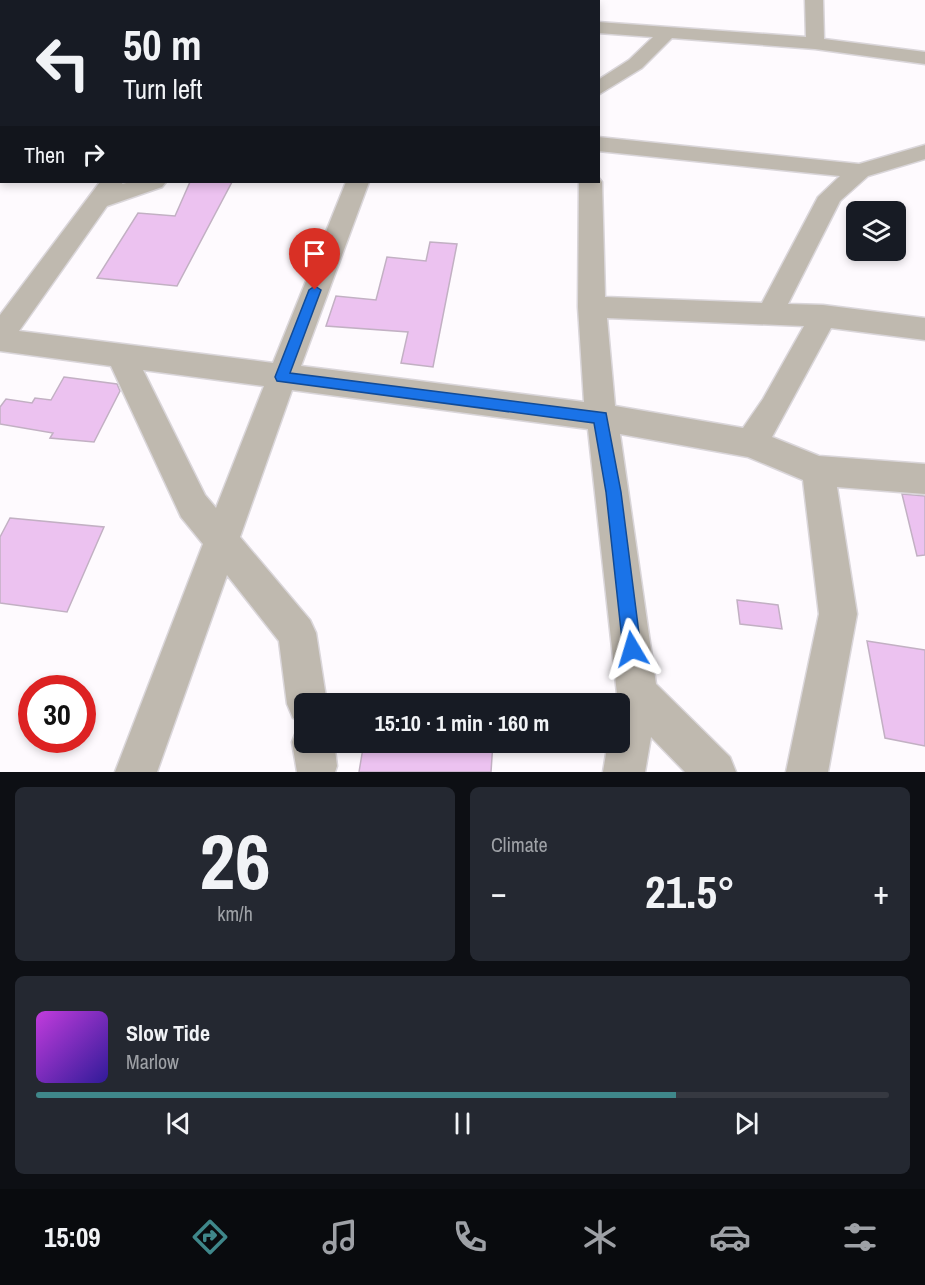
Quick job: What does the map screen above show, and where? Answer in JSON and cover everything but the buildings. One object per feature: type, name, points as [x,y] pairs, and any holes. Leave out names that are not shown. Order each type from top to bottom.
[{"type":"street","points":[[814,0],[815,43]]},
{"type":"street","points":[[600,27],[815,43],[925,58]]},
{"type":"street","points":[[600,88],[629,70],[655,48],[667,32]]},
{"type":"street","points":[[600,144],[860,171],[925,152]]},
{"type":"street","points":[[770,313],[830,197],[860,171]]},
{"type":"street","points":[[149,183],[105,191],[0,338],[120,356],[601,417],[751,443],[818,471],[925,479]]},
{"type":"street","points":[[136,772],[282,377],[358,183]]},
{"type":"street","points":[[590,183],[592,307],[601,417],[614,492],[637,694],[624,772]]},
{"type":"street","points":[[592,307],[823,316],[925,329]]},
{"type":"street","points":[[751,443],[774,408],[823,316]]},
{"type":"street","points":[[120,356],[193,506],[297,633],[305,693]]},
{"type":"street","points":[[807,772],[838,614],[818,471]]},
{"type":"street","points":[[637,694],[715,772]]},
{"type":"route","points":[[315,290],[282,377],[601,417],[614,492],[632,649]]}]
